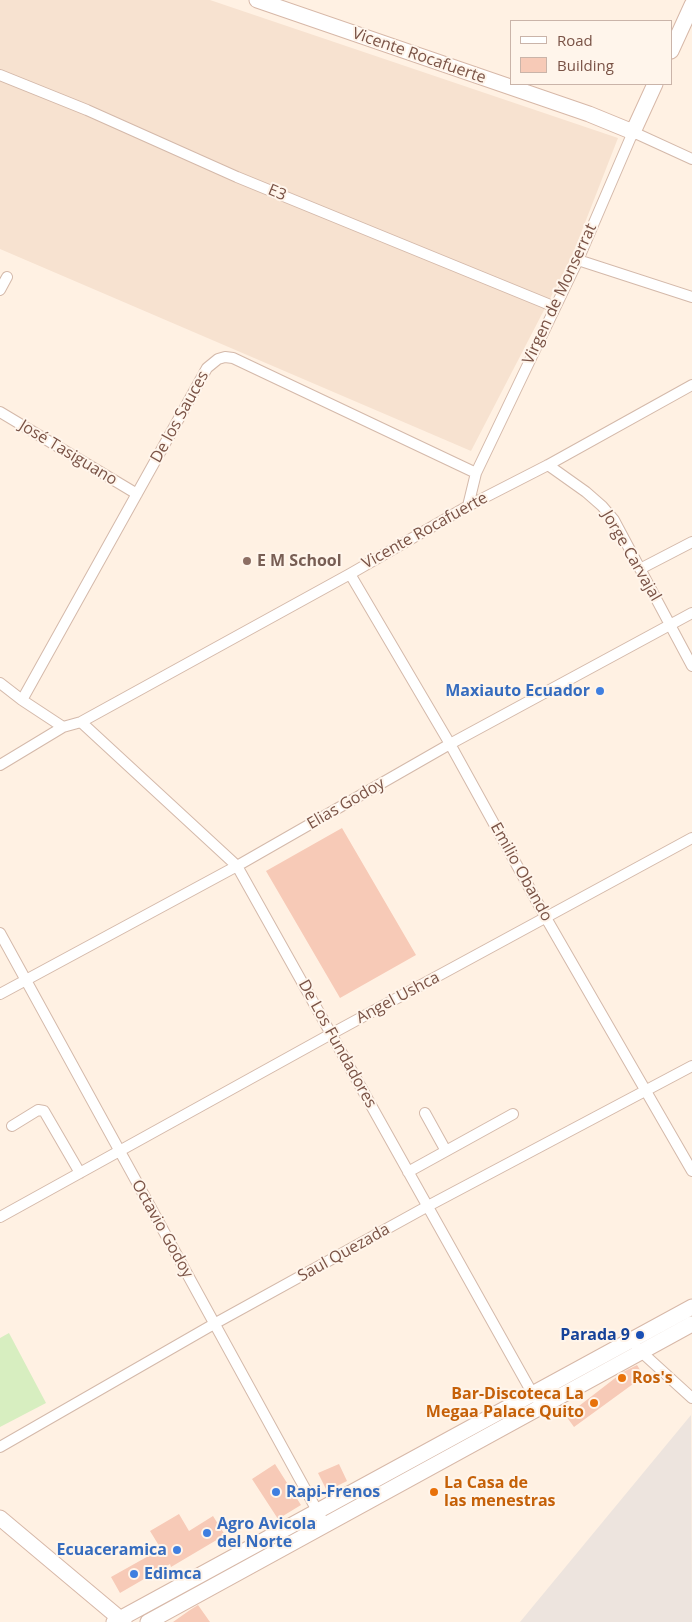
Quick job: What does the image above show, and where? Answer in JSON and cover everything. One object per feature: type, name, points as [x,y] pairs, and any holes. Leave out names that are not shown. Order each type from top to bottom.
[{"type":"main road","name":"Vicente Rocafuerte","points":[[257,0],[589,114],[633,132]]},
{"type":"main road","points":[[672,49],[692,5]]},
{"type":"main road","name":"Virgen de Monserrat","points":[[633,132],[656,85]]},
{"type":"main road","points":[[0,1518],[119,1621],[318,1511],[537,1400],[636,1346],[692,1307]]},
{"type":"main road","points":[[636,1346],[692,1324]]},
{"type":"main road","points":[[148,1622],[325,1525],[537,1400]]},
{"type":"street","name":"E3","points":[[0,75],[87,110],[237,177],[555,307]]},
{"type":"street","name":"Vicente Rocafuerte","points":[[633,132],[692,159]]},
{"type":"street","name":"Virgen de Monserrat","points":[[468,506],[476,473],[578,260],[633,132]]},
{"type":"street","points":[[578,260],[692,297]]},
{"type":"street","points":[[0,290],[7,278]]},
{"type":"street","name":"De los Sauces","points":[[22,700],[207,368],[218,359],[232,358],[476,473]]},
{"type":"street","name":"Vicente Rocafuerte","points":[[0,765],[63,727],[81,722],[350,574],[468,506],[548,465],[692,384]]},
{"type":"street","name":"José Tasiguano","points":[[0,412],[137,494]]},
{"type":"street","name":"Jorge Carvajal","points":[[548,465],[586,492],[614,520],[692,666]]},
{"type":"street","points":[[640,569],[692,542]]},
{"type":"street","name":"Emilio Obando","points":[[350,574],[450,744],[546,918],[692,1171]]},
{"type":"street","name":"Elias Godoy","points":[[0,994],[237,866],[450,744],[692,613]]},
{"type":"street","points":[[0,683],[63,727]]},
{"type":"street","name":"De Los Fundadores","points":[[81,722],[237,866],[537,1400]]},
{"type":"street","name":"Angel Ushca","points":[[0,1217],[331,1034],[692,838]]},
{"type":"street","name":"Octavio Godoy","points":[[0,933],[325,1525]]},
{"type":"street","name":"Saul Quezada","points":[[0,1447],[214,1324],[428,1206],[692,1066]]},
{"type":"street","points":[[12,1126],[38,1110],[44,1112],[80,1173]]},
{"type":"street","points":[[425,1113],[446,1151]]},
{"type":"street","points":[[408,1172],[512,1114]]},
{"type":"street","points":[[636,1346],[692,1398]]},
{"type":"shaded area","points":[[0,0],[210,0],[618,138],[572,256],[471,451],[0,249]]},
{"type":"shaded area","points":[[691,1415],[692,1622],[520,1622]]},
{"type":"green space","points":[[9,1333],[46,1403],[0,1427],[0,1338]]},
{"type":"building","points":[[342,828],[416,955],[340,998],[266,871]]},
{"type":"building","points":[[637,1365],[644,1376],[574,1427],[566,1416],[623,1372]]},
{"type":"building","name":"Rapi-Frenos","points":[[275,1464],[301,1505],[278,1519],[252,1479]]},
{"type":"building","points":[[339,1464],[347,1481],[327,1491],[318,1473]]},
{"type":"building","points":[[179,1514],[189,1531],[213,1516],[225,1535],[171,1567],[170,1564],[120,1593],[111,1577],[161,1549],[150,1531]]},
{"type":"building","points":[[198,1605],[210,1622],[173,1622],[190,1610]]},
{"type":"place","name":"E M School","points":[[247,561]]},
{"type":"place","name":"Maxiauto Ecuador","points":[[600,691]]},
{"type":"place","name":"Parada 9","points":[[640,1335]]},
{"type":"place","name":"Ros's","points":[[622,1378]]},
{"type":"place","name":"Bar-Discoteca La Megaa Palace Quito","points":[[594,1403]]},
{"type":"place","name":"Rapi-Frenos","points":[[276,1492]]},
{"type":"place","name":"La Casa de las menestras","points":[[434,1492]]},
{"type":"place","name":"Agro Avicola del Norte","points":[[207,1533]]},
{"type":"place","name":"Ecuaceramica","points":[[177,1550]]},
{"type":"place","name":"Edimca","points":[[134,1574]]}]
